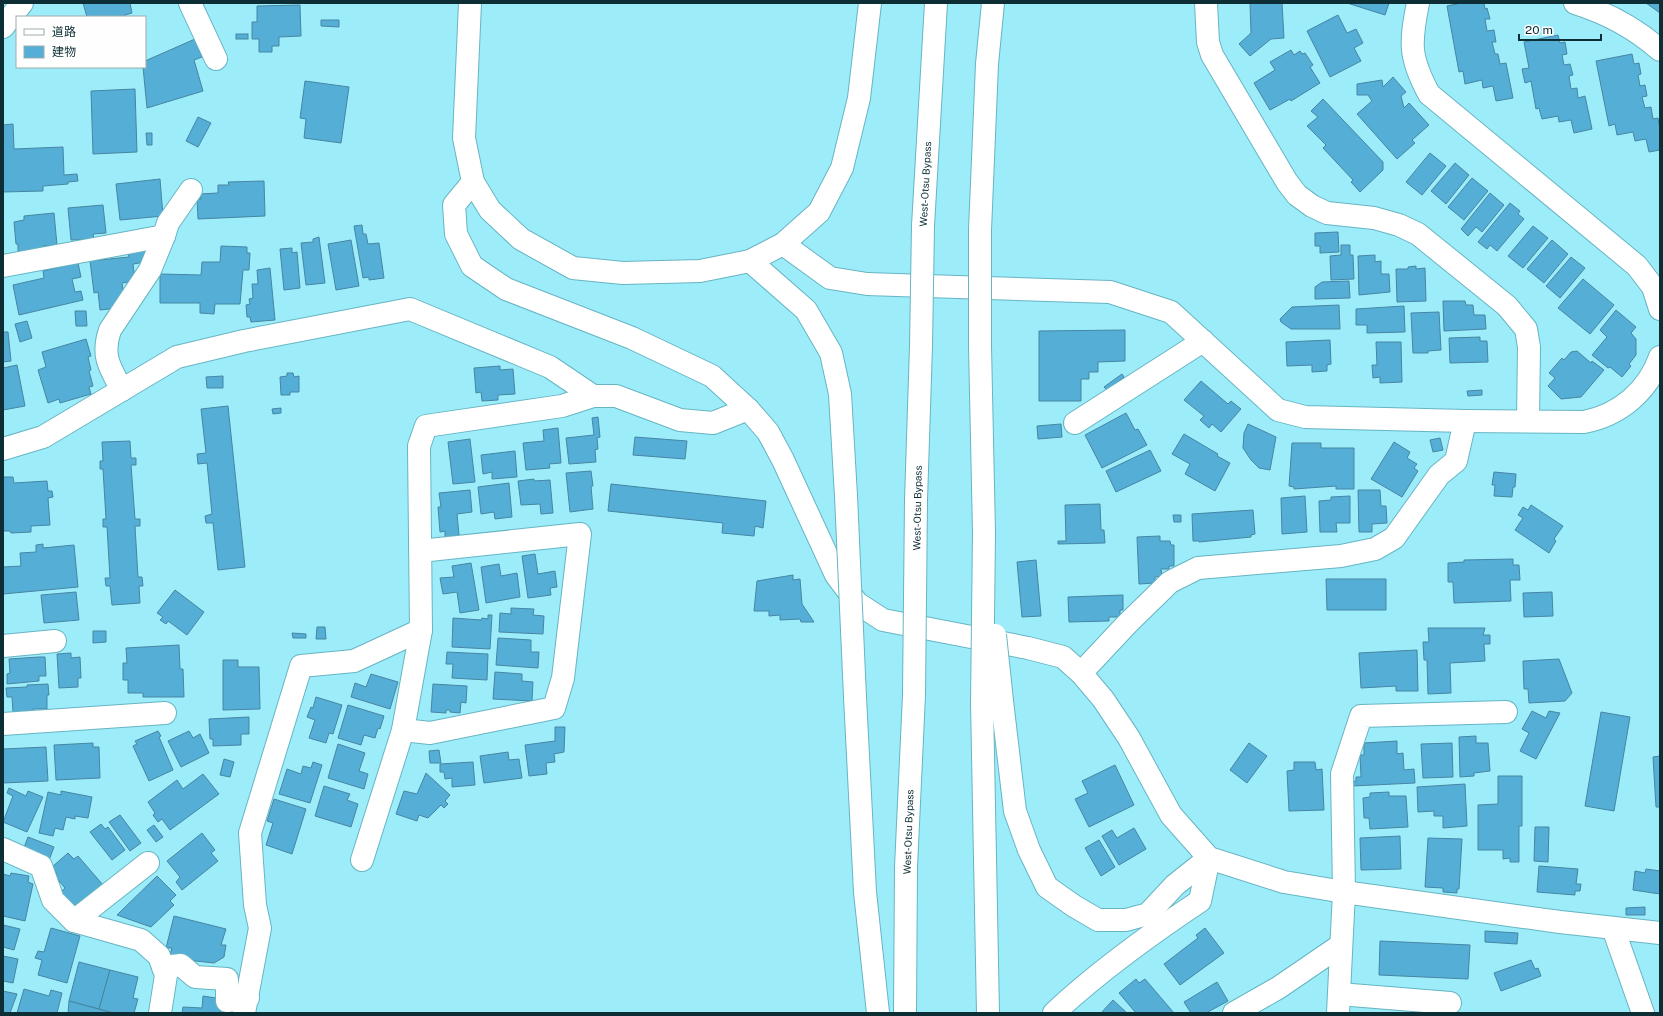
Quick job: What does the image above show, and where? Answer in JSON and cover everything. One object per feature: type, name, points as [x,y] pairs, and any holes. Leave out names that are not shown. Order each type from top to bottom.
[{"type":"main road","points":[[3,27],[22,3]]},
{"type":"main road","points":[[190,3],[216,59]]},
{"type":"main road","points":[[470,3],[464,138],[473,182],[490,210],[521,239],[573,268],[623,273],[700,271],[750,261],[783,244],[819,212],[842,168],[859,98],[870,3]]},
{"type":"main road","name":"West-Otsu Bypass","points":[[905,1013],[906,867],[914,695],[916,500],[923,226],[936,3]]},
{"type":"main road","points":[[988,1013],[992,702],[984,532],[980,346],[980,230],[987,64],[993,3]]},
{"type":"main road","points":[[1206,3],[1208,42],[1212,55],[1286,182],[1298,195],[1312,206],[1327,213],[1374,218],[1399,225],[1418,234],[1496,295],[1518,318],[1526,330],[1529,347],[1528,421]]},
{"type":"main road","points":[[1418,3],[1413,27],[1413,59],[1419,77],[1429,94],[1637,266],[1653,287],[1660,309]]},
{"type":"main road","points":[[1575,3],[1615,18],[1634,30],[1660,50]]},
{"type":"main road","points":[[473,182],[454,205],[456,234],[472,266],[506,289],[632,338],[712,376],[748,409],[768,432],[784,460],[836,576],[857,603],[883,620],[1028,648],[1063,657],[1081,673],[1103,699],[1129,738],[1171,815],[1209,858],[1284,882],[1344,892],[1660,933]]},
{"type":"main road","points":[[122,390],[108,364],[106,354],[107,340],[110,330],[150,270],[168,223],[190,190]]},
{"type":"main road","points":[[3,266],[164,236]]},
{"type":"main road","points":[[783,244],[830,278],[867,284],[1110,292],[1171,312],[1278,410],[1305,417],[1584,422],[1600,419],[1624,405],[1638,393],[1648,381],[1660,357]]},
{"type":"main road","points":[[750,261],[806,310],[831,353],[840,394],[865,892],[878,1013]]},
{"type":"main road","points":[[3,449],[43,437],[177,357],[244,341],[410,309],[550,367],[593,396]]},
{"type":"main road","points":[[1075,423],[1203,341]]},
{"type":"main road","points":[[362,860],[403,730],[421,630],[419,446],[426,426],[562,406],[593,396],[616,396],[680,420],[713,423],[748,409]]},
{"type":"main road","points":[[1081,673],[1127,624],[1170,582],[1185,573],[1198,568],[1341,556],[1374,549],[1394,538],[1439,475],[1456,461],[1465,421]]},
{"type":"main road","points":[[403,730],[430,733],[554,708],[563,678],[580,534],[420,551]]},
{"type":"main road","points":[[163,967],[181,965],[195,977],[227,979],[227,1001],[246,1005],[260,928],[255,905],[250,833],[301,666],[354,660],[421,630]]},
{"type":"main road","points":[[3,646],[55,641]]},
{"type":"main road","points":[[992,702],[1015,811],[1029,850],[1047,887],[1098,920],[1126,920],[1148,914],[1175,885],[1209,858]]},
{"type":"main road","points":[[1450,1003],[1338,1004],[1344,892],[1342,774],[1360,716],[1506,712]]},
{"type":"main road","points":[[3,724],[165,713]]},
{"type":"main road","points":[[3,849],[41,866],[53,900],[74,921],[141,940],[159,956],[166,975],[160,1013]]},
{"type":"main road","points":[[1054,1013],[1084,985],[1164,925],[1200,901],[1209,858]]},
{"type":"main road","points":[[74,921],[148,863]]},
{"type":"main road","points":[[1613,928],[1642,1013]]},
{"type":"main road","points":[[1234,1013],[1278,988],[1341,945]]},
{"type":"building","points":[[83,3],[130,3],[132,13],[125,16],[87,16]]},
{"type":"building","points":[[1250,3],[1282,3],[1284,38],[1271,39],[1250,56],[1239,44],[1251,33]]},
{"type":"building","points":[[1347,3],[1389,3],[1385,15]]},
{"type":"building","points":[[1461,3],[1484,3],[1485,9],[1487,8],[1490,19],[1485,19],[1487,31],[1494,30],[1496,42],[1492,42],[1495,54],[1498,54],[1500,64],[1506,63],[1513,98],[1496,101],[1493,86],[1483,88],[1482,80],[1465,84],[1463,71],[1459,72],[1447,6]]},
{"type":"building","points":[[1646,3],[1660,3],[1660,13]]},
{"type":"building","points":[[300,5],[301,36],[279,37],[279,46],[272,46],[272,52],[259,52],[259,39],[252,39],[252,22],[257,22],[257,6]]},
{"type":"building","points":[[1338,15],[1347,33],[1356,29],[1363,43],[1354,48],[1361,61],[1330,77],[1307,31]]},
{"type":"building","points":[[321,20],[339,20],[339,27],[321,26]]},
{"type":"building","points":[[236,34],[248,34],[248,39],[236,39]]},
{"type":"building","points":[[1558,35],[1560,43],[1565,42],[1567,54],[1562,55],[1564,65],[1570,64],[1573,75],[1569,76],[1571,89],[1577,88],[1578,98],[1585,96],[1592,129],[1574,133],[1571,120],[1559,122],[1558,116],[1542,119],[1539,108],[1536,109],[1531,81],[1525,83],[1522,69],[1529,68],[1524,42]]},
{"type":"building","points":[[195,39],[202,57],[194,60],[203,91],[147,108],[143,68],[146,68],[146,61]]},
{"type":"building","points":[[1291,50],[1294,55],[1300,51],[1302,54],[1305,53],[1313,65],[1310,67],[1320,83],[1291,101],[1290,99],[1270,110],[1254,83],[1275,70],[1270,62]]},
{"type":"building","points":[[1632,54],[1634,64],[1639,63],[1641,74],[1638,75],[1640,86],[1645,85],[1647,96],[1642,97],[1645,108],[1651,107],[1653,119],[1658,118],[1660,129],[1660,150],[1649,152],[1646,139],[1635,141],[1633,132],[1617,135],[1615,124],[1609,126],[1596,61]]},
{"type":"building","points":[[1393,77],[1406,92],[1401,96],[1404,108],[1409,103],[1429,125],[1412,140],[1415,143],[1397,159],[1357,114],[1372,101],[1368,95],[1357,95],[1357,84],[1382,80],[1383,87]]},
{"type":"building","points":[[305,81],[349,87],[341,143],[304,138],[306,119],[300,118]]},
{"type":"building","points":[[135,89],[137,152],[93,154],[91,91]]},
{"type":"building","points":[[1323,99],[1383,162],[1383,170],[1360,192],[1351,182],[1353,180],[1323,148],[1326,145],[1307,126],[1318,117],[1311,111]]},
{"type":"building","points":[[198,117],[211,123],[198,147],[186,141]]},
{"type":"building","points":[[13,124],[14,149],[63,147],[64,175],[77,174],[78,181],[68,182],[68,184],[43,186],[43,191],[3,192],[3,125]]},
{"type":"building","points":[[146,133],[152,133],[152,145],[147,145]]},
{"type":"building","points":[[1430,153],[1446,166],[1422,195],[1406,182]]},
{"type":"building","points":[[1455,163],[1469,175],[1446,204],[1431,191]]},
{"type":"building","points":[[1472,178],[1488,191],[1464,220],[1448,207]]},
{"type":"building","points":[[160,179],[163,216],[120,220],[116,184]]},
{"type":"building","points":[[264,181],[265,216],[198,219],[197,199],[201,199],[200,194],[218,193],[218,185],[229,185],[228,182]]},
{"type":"building","points":[[1490,193],[1504,205],[1482,232],[1476,227],[1468,236],[1461,229]]},
{"type":"building","points":[[1510,203],[1520,211],[1518,214],[1524,219],[1497,251],[1490,245],[1487,249],[1478,242]]},
{"type":"building","points":[[103,205],[106,233],[93,234],[94,239],[71,240],[68,208]]},
{"type":"building","points":[[54,213],[57,245],[43,246],[43,250],[18,253],[14,222],[24,220],[24,216]]},
{"type":"building","points":[[362,225],[363,234],[366,234],[368,244],[379,243],[384,278],[369,280],[369,277],[363,278],[354,226]]},
{"type":"building","points":[[1533,226],[1548,238],[1523,268],[1508,256]]},
{"type":"building","points":[[1338,232],[1339,252],[1320,253],[1320,246],[1315,246],[1315,233]]},
{"type":"building","points":[[319,237],[325,283],[306,285],[301,243],[313,242],[313,239]]},
{"type":"building","points":[[351,240],[359,286],[336,290],[328,244]]},
{"type":"building","points":[[1552,240],[1568,254],[1544,283],[1527,269]]},
{"type":"building","points":[[1341,245],[1350,245],[1350,255],[1353,255],[1354,279],[1331,280],[1330,256],[1341,255]]},
{"type":"building","points":[[221,246],[247,247],[247,253],[250,253],[249,270],[243,270],[240,304],[215,304],[214,314],[200,313],[200,303],[160,303],[160,274],[201,275],[202,262],[220,262]]},
{"type":"building","points":[[292,248],[292,253],[297,252],[300,288],[284,290],[280,249]]},
{"type":"building","points":[[145,250],[146,262],[133,264],[135,281],[122,283],[124,297],[117,298],[118,308],[100,310],[98,292],[94,293],[90,261],[129,257],[128,252]]},
{"type":"building","points":[[1375,255],[1375,262],[1381,261],[1381,274],[1389,274],[1390,292],[1359,295],[1358,256]]},
{"type":"building","points":[[1571,257],[1585,268],[1560,298],[1546,286]]},
{"type":"building","points":[[78,263],[81,277],[72,279],[75,292],[81,291],[83,300],[19,315],[13,285],[44,278],[43,271]]},
{"type":"building","points":[[1416,266],[1416,269],[1425,268],[1426,301],[1397,302],[1396,269],[1408,269],[1408,267]]},
{"type":"building","points":[[270,268],[275,320],[251,322],[250,317],[247,317],[246,305],[250,304],[249,299],[253,298],[252,284],[258,284],[257,270]]},
{"type":"building","points":[[1583,279],[1614,305],[1590,334],[1558,308]]},
{"type":"building","points":[[1349,281],[1350,298],[1315,299],[1315,287],[1322,282]]},
{"type":"building","points":[[1443,301],[1465,301],[1466,305],[1473,305],[1474,315],[1485,315],[1486,329],[1444,331]]},
{"type":"building","points":[[1339,305],[1340,329],[1291,329],[1281,322],[1280,319],[1292,307]]},
{"type":"building","points":[[1404,306],[1405,332],[1367,333],[1367,325],[1356,325],[1356,309]]},
{"type":"building","points":[[1616,310],[1636,327],[1631,333],[1636,339],[1636,355],[1629,364],[1631,366],[1622,377],[1592,355],[1607,337],[1600,330]]},
{"type":"building","points":[[75,311],[86,311],[87,326],[76,326]]},
{"type":"building","points":[[1439,312],[1441,350],[1428,351],[1428,353],[1413,353],[1411,313]]},
{"type":"building","points":[[27,321],[32,338],[20,342],[15,324]]},
{"type":"building","points":[[1125,330],[1125,361],[1098,362],[1098,372],[1089,372],[1089,379],[1081,379],[1081,401],[1039,401],[1039,331]]},
{"type":"building","points":[[3,332],[8,332],[11,361],[3,362]]},
{"type":"building","points":[[1480,337],[1480,341],[1487,341],[1488,362],[1450,363],[1449,338]]},
{"type":"building","points":[[86,339],[91,356],[88,357],[91,370],[89,371],[93,386],[89,387],[91,394],[60,403],[59,399],[48,403],[38,370],[46,367],[42,352]]},
{"type":"building","points":[[1330,340],[1331,364],[1327,365],[1327,371],[1312,372],[1312,365],[1287,366],[1286,342]]},
{"type":"building","points":[[1376,342],[1401,342],[1402,382],[1380,383],[1380,377],[1373,378],[1372,365],[1377,365]]},
{"type":"building","points":[[1577,351],[1591,363],[1592,361],[1604,370],[1581,397],[1561,399],[1548,386],[1555,378],[1549,373],[1562,358],[1564,360],[1571,352]]},
{"type":"building","points":[[17,365],[25,406],[3,410],[3,368]]},
{"type":"building","points":[[500,366],[500,370],[513,369],[515,394],[498,395],[498,400],[482,401],[481,392],[476,393],[474,368]]},
{"type":"building","points":[[287,373],[293,373],[294,377],[299,376],[299,392],[290,392],[290,395],[281,395],[280,377],[287,376]]},
{"type":"building","points":[[1122,374],[1124,377],[1107,390],[1104,387]]},
{"type":"building","points":[[223,376],[223,388],[207,388],[206,377]]},
{"type":"building","points":[[1201,381],[1228,404],[1231,401],[1241,409],[1221,432],[1212,424],[1209,428],[1200,420],[1204,416],[1184,400]]},
{"type":"building","points":[[1482,390],[1482,395],[1468,396],[1467,391]]},
{"type":"building","points":[[228,406],[245,567],[218,570],[213,523],[206,523],[205,516],[212,514],[207,463],[198,464],[197,454],[206,453],[201,409]]},
{"type":"building","points":[[281,408],[281,413],[273,414],[272,409]]},
{"type":"building","points":[[1126,413],[1135,430],[1138,429],[1147,445],[1102,468],[1085,435]]},
{"type":"building","points":[[598,417],[600,437],[597,438],[598,449],[595,450],[596,462],[569,464],[566,438],[594,435],[592,418]]},
{"type":"building","points":[[1061,424],[1062,437],[1038,439],[1037,426]]},
{"type":"building","points":[[1248,424],[1276,437],[1270,470],[1259,468],[1251,460],[1243,448],[1244,433]]},
{"type":"building","points":[[558,428],[561,463],[549,464],[550,468],[526,470],[523,443],[544,441],[543,430]]},
{"type":"building","points":[[1184,434],[1218,454],[1217,456],[1230,463],[1215,491],[1185,474],[1190,464],[1172,454]]},
{"type":"building","points":[[635,437],[687,441],[685,459],[633,455]]},
{"type":"building","points":[[1440,438],[1443,450],[1433,452],[1430,440]]},
{"type":"building","points":[[470,439],[475,482],[453,484],[448,442]]},
{"type":"building","points":[[130,441],[131,458],[136,458],[136,465],[131,465],[135,519],[140,519],[140,526],[135,526],[138,577],[142,577],[143,586],[139,586],[140,603],[112,605],[110,586],[106,586],[105,578],[110,578],[107,527],[103,527],[103,519],[106,519],[103,469],[100,469],[100,461],[103,461],[102,442]]},
{"type":"building","points":[[1394,442],[1410,452],[1407,458],[1417,464],[1414,468],[1418,471],[1402,497],[1371,479]]},
{"type":"building","points":[[1292,443],[1321,443],[1321,448],[1354,448],[1354,489],[1336,489],[1336,486],[1294,489],[1294,487],[1289,486]]},
{"type":"building","points":[[1150,450],[1161,471],[1116,492],[1106,471]]},
{"type":"building","points":[[515,451],[517,477],[492,479],[492,472],[483,474],[481,455]]},
{"type":"building","points":[[591,471],[593,486],[591,486],[593,509],[570,512],[566,473]]},
{"type":"building","points":[[1494,472],[1516,474],[1515,487],[1513,487],[1512,497],[1494,496],[1495,485],[1492,485]]},
{"type":"building","points":[[3,477],[13,477],[14,483],[47,481],[48,491],[52,491],[53,497],[48,498],[50,525],[31,526],[31,532],[11,533],[10,531],[3,531]]},
{"type":"building","points":[[534,479],[534,481],[550,480],[553,513],[541,514],[540,504],[521,505],[518,481]]},
{"type":"building","points":[[509,483],[512,517],[495,519],[494,512],[481,514],[478,487]]},
{"type":"building","points":[[611,484],[766,501],[763,528],[755,526],[754,536],[722,533],[723,523],[608,511]]},
{"type":"building","points":[[470,490],[472,512],[457,514],[459,535],[445,537],[445,531],[440,532],[438,507],[441,507],[439,493]]},
{"type":"building","points":[[1358,490],[1380,490],[1381,506],[1386,506],[1387,523],[1372,524],[1372,532],[1359,532]]},
{"type":"building","points":[[1305,496],[1307,532],[1282,534],[1281,498]]},
{"type":"building","points":[[1350,496],[1350,523],[1336,523],[1337,532],[1320,532],[1319,501],[1331,500],[1331,497]]},
{"type":"building","points":[[1100,504],[1101,530],[1104,530],[1105,543],[1058,544],[1058,541],[1066,541],[1065,505]]},
{"type":"building","points":[[1531,505],[1563,526],[1554,539],[1556,541],[1549,553],[1515,530],[1523,518],[1518,515],[1523,507],[1528,510]]},
{"type":"building","points":[[1253,510],[1255,534],[1251,535],[1251,537],[1199,542],[1193,541],[1192,514]]},
{"type":"building","points":[[1173,515],[1181,515],[1181,522],[1174,522]]},
{"type":"building","points":[[1160,536],[1160,541],[1170,541],[1171,545],[1174,545],[1174,566],[1169,566],[1169,569],[1161,569],[1162,576],[1155,577],[1155,583],[1139,584],[1137,537]]},
{"type":"building","points":[[43,544],[43,548],[74,545],[78,587],[3,594],[3,567],[21,566],[20,553],[36,552],[36,545]]},
{"type":"building","points":[[535,554],[538,574],[555,571],[557,587],[550,588],[551,595],[528,598],[522,556]]},
{"type":"building","points":[[1513,559],[1513,565],[1519,565],[1520,580],[1510,580],[1511,601],[1454,603],[1453,582],[1448,582],[1448,563],[1464,562],[1464,560]]},
{"type":"building","points":[[1036,560],[1041,616],[1022,617],[1017,562]]},
{"type":"building","points":[[471,563],[479,610],[460,613],[457,592],[443,594],[440,578],[454,577],[452,566]]},
{"type":"building","points":[[499,564],[501,576],[517,573],[520,597],[486,603],[481,567]]},
{"type":"building","points":[[793,575],[793,580],[800,579],[802,604],[814,622],[801,622],[800,619],[780,620],[780,615],[769,616],[769,611],[754,611],[757,581]]},
{"type":"building","points":[[1326,579],[1386,579],[1386,610],[1327,610]]},
{"type":"building","points":[[175,590],[204,612],[187,635],[168,621],[166,624],[160,620],[163,617],[157,613]]},
{"type":"building","points":[[76,592],[79,620],[44,623],[41,595]]},
{"type":"building","points":[[1552,592],[1553,616],[1524,617],[1523,593]]},
{"type":"building","points":[[1123,595],[1123,610],[1120,610],[1120,617],[1109,617],[1109,621],[1069,622],[1068,597]]},
{"type":"building","points":[[511,608],[534,609],[533,615],[544,616],[543,634],[499,632],[500,613],[511,614]]},
{"type":"building","points":[[488,615],[492,615],[490,649],[452,647],[453,618],[481,620],[482,618],[488,619]]},
{"type":"building","points":[[317,627],[325,627],[326,639],[316,639]]},
{"type":"building","points":[[1428,628],[1485,628],[1483,635],[1490,635],[1490,644],[1484,644],[1485,661],[1450,663],[1451,693],[1428,694],[1427,660],[1424,660],[1423,642],[1429,642]]},
{"type":"building","points":[[93,631],[106,631],[106,642],[93,643]]},
{"type":"building","points":[[292,633],[306,634],[306,638],[293,638]]},
{"type":"building","points":[[498,638],[531,640],[531,652],[539,652],[538,668],[496,665]]},
{"type":"building","points":[[179,645],[180,669],[183,669],[184,697],[143,697],[143,693],[128,693],[128,680],[123,680],[123,663],[127,663],[126,648]]},
{"type":"building","points":[[1417,650],[1418,691],[1396,691],[1396,686],[1361,688],[1359,653]]},
{"type":"building","points":[[447,652],[488,654],[487,680],[452,678],[453,664],[446,664]]},
{"type":"building","points":[[71,653],[71,658],[80,657],[81,678],[78,678],[78,687],[59,688],[57,654]]},
{"type":"building","points":[[45,657],[46,676],[39,676],[39,681],[7,684],[7,674],[10,673],[9,659]]},
{"type":"building","points":[[1559,659],[1572,693],[1565,701],[1529,703],[1528,689],[1524,689],[1523,661]]},
{"type":"building","points":[[223,660],[238,660],[238,667],[259,667],[260,709],[223,710]]},
{"type":"building","points":[[495,672],[522,674],[522,681],[533,682],[532,701],[493,699]]},
{"type":"building","points":[[371,674],[398,682],[390,709],[351,697],[355,683],[366,687]]},
{"type":"building","points":[[48,684],[49,695],[47,695],[47,709],[33,709],[33,712],[13,712],[12,697],[7,697],[6,688]]},
{"type":"building","points":[[433,684],[467,686],[466,703],[461,702],[460,713],[450,712],[450,710],[446,710],[446,713],[431,712]]},
{"type":"building","points":[[316,697],[342,705],[333,734],[329,733],[326,743],[309,738],[315,720],[307,717],[311,707],[313,708]]},
{"type":"building","points":[[348,705],[384,716],[380,729],[378,728],[375,738],[364,735],[361,745],[338,738]]},
{"type":"building","points":[[1532,711],[1546,718],[1549,711],[1560,713],[1536,759],[1520,751],[1529,733],[1522,729]]},
{"type":"building","points":[[1601,712],[1630,717],[1614,811],[1585,806]]},
{"type":"building","points":[[249,717],[249,734],[241,734],[241,745],[213,746],[213,739],[210,739],[209,719]]},
{"type":"building","points":[[555,727],[565,727],[564,752],[554,754],[555,762],[546,763],[547,774],[529,776],[525,745],[555,741]]},
{"type":"building","points":[[158,731],[161,736],[159,737],[173,770],[149,781],[133,746],[137,744],[135,741]]},
{"type":"building","points":[[189,731],[193,738],[200,734],[209,753],[181,767],[168,741]]},
{"type":"building","points":[[1476,736],[1476,743],[1488,743],[1490,771],[1474,773],[1474,776],[1460,777],[1459,737]]},
{"type":"building","points":[[1397,741],[1397,754],[1403,753],[1404,770],[1414,769],[1415,783],[1352,786],[1352,782],[1356,781],[1356,777],[1361,777],[1360,755],[1364,755],[1364,743]]},
{"type":"building","points":[[93,743],[93,747],[99,747],[100,778],[56,780],[54,745]]},
{"type":"building","points":[[1249,743],[1267,756],[1247,783],[1230,770]]},
{"type":"building","points":[[1452,743],[1453,777],[1423,778],[1421,744]]},
{"type":"building","points":[[338,744],[365,753],[359,771],[368,774],[364,789],[328,778]]},
{"type":"building","points":[[46,747],[48,781],[3,783],[3,749]]},
{"type":"building","points":[[439,750],[441,763],[430,763],[429,751]]},
{"type":"building","points":[[508,752],[509,760],[519,759],[522,778],[484,783],[480,756]]},
{"type":"building","points":[[1660,756],[1660,807],[1656,807],[1653,757]]},
{"type":"building","points":[[224,759],[234,762],[230,777],[220,775]]},
{"type":"building","points":[[313,762],[322,765],[310,803],[279,794],[287,769],[301,774],[303,766],[311,768]]},
{"type":"building","points":[[473,762],[475,785],[452,787],[452,778],[445,779],[444,772],[440,772],[440,764]]},
{"type":"building","points":[[1294,762],[1315,762],[1316,770],[1322,769],[1324,810],[1289,811],[1287,771],[1294,770]]},
{"type":"building","points":[[1115,765],[1134,805],[1089,827],[1075,799],[1088,793],[1082,781]]},
{"type":"building","points":[[426,773],[450,795],[445,801],[448,804],[444,808],[441,805],[428,818],[419,815],[417,821],[396,814],[404,791],[417,794]]},
{"type":"building","points":[[203,774],[219,794],[170,830],[162,819],[158,822],[153,815],[155,813],[148,802],[177,780],[183,789]]},
{"type":"building","points":[[1498,776],[1522,776],[1522,826],[1519,826],[1519,862],[1510,862],[1510,858],[1503,859],[1503,850],[1478,850],[1478,805],[1498,804]]},
{"type":"building","points":[[1465,784],[1467,826],[1443,828],[1443,816],[1434,816],[1434,811],[1418,812],[1417,787]]},
{"type":"building","points":[[324,786],[350,794],[347,800],[358,804],[351,827],[315,816]]},
{"type":"building","points":[[9,788],[26,796],[28,791],[43,797],[27,832],[3,822],[13,796],[7,793]]},
{"type":"building","points":[[61,791],[92,797],[88,818],[75,816],[75,819],[66,817],[63,830],[55,828],[53,836],[39,833],[48,792],[61,795]]},
{"type":"building","points":[[1389,792],[1389,796],[1406,796],[1408,827],[1370,829],[1369,818],[1364,818],[1363,798],[1370,797],[1370,793]]},
{"type":"building","points":[[274,799],[306,809],[292,854],[266,845],[273,823],[267,821]]},
{"type":"building","points":[[120,815],[141,843],[130,851],[109,822]]},
{"type":"building","points":[[101,824],[105,829],[108,827],[125,850],[112,860],[90,832]]},
{"type":"building","points":[[154,825],[163,837],[156,842],[147,830]]},
{"type":"building","points":[[1535,827],[1549,827],[1548,862],[1534,861]]},
{"type":"building","points":[[1134,828],[1146,849],[1119,865],[1102,836],[1112,830],[1117,838]]},
{"type":"building","points":[[202,833],[215,850],[211,853],[218,861],[182,890],[176,882],[180,877],[167,861]]},
{"type":"building","points":[[1400,836],[1401,869],[1361,870],[1360,838]]},
{"type":"building","points":[[28,837],[54,847],[49,860],[23,850]]},
{"type":"building","points":[[1428,838],[1462,839],[1459,889],[1457,889],[1457,893],[1443,892],[1443,888],[1425,887]]},
{"type":"building","points":[[1099,840],[1115,867],[1101,876],[1085,848]]},
{"type":"building","points":[[68,853],[74,859],[78,856],[103,885],[76,909],[61,892],[65,888],[55,876],[57,874],[52,867]]},
{"type":"building","points":[[1539,866],[1578,869],[1576,884],[1581,884],[1580,891],[1575,891],[1575,895],[1537,892]]},
{"type":"building","points":[[1646,869],[1660,871],[1660,894],[1633,890],[1635,871],[1645,873]]},
{"type":"building","points":[[11,873],[29,876],[28,882],[33,884],[25,921],[3,916],[3,874],[10,876]]},
{"type":"building","points":[[157,876],[176,895],[170,901],[174,905],[151,927],[117,915]]},
{"type":"building","points":[[1645,907],[1645,915],[1626,915],[1626,908]]},
{"type":"building","points":[[174,916],[226,929],[221,945],[226,945],[224,957],[214,963],[169,958],[172,948],[166,948]]},
{"type":"building","points":[[3,925],[20,929],[14,950],[3,947]]},
{"type":"building","points":[[51,928],[80,936],[67,983],[38,975],[42,960],[35,958],[38,951],[44,952]]},
{"type":"building","points":[[1205,928],[1224,953],[1180,985],[1164,964],[1198,938],[1196,935]]},
{"type":"building","points":[[1485,931],[1518,933],[1517,944],[1485,942]]},
{"type":"building","points":[[1380,941],[1470,945],[1468,979],[1379,975]]},
{"type":"building","points":[[3,956],[18,959],[13,983],[3,981]]},
{"type":"building","points":[[1531,960],[1535,969],[1538,968],[1541,976],[1501,991],[1494,973]]},
{"type":"building","points":[[79,962],[110,970],[99,1009],[69,1001]]},
{"type":"building","points":[[110,970],[138,977],[133,998],[138,999],[134,1013],[113,1013],[99,1009]]},
{"type":"building","points":[[1136,979],[1139,983],[1145,979],[1174,1013],[1136,1013],[1119,993]]},
{"type":"building","points":[[1217,982],[1228,1001],[1206,1013],[1191,1013],[1184,1002]]},
{"type":"building","points":[[24,989],[49,996],[51,990],[62,993],[57,1013],[17,1013]]},
{"type":"building","points":[[3,991],[17,994],[10,1013],[3,1013]]},
{"type":"building","points":[[203,996],[222,999],[220,1013],[182,1013],[183,1007],[202,1008]]},
{"type":"building","points":[[1113,1000],[1127,1013],[1101,1013]]},
{"type":"building","points":[[69,1001],[113,1013],[68,1013]]}]
